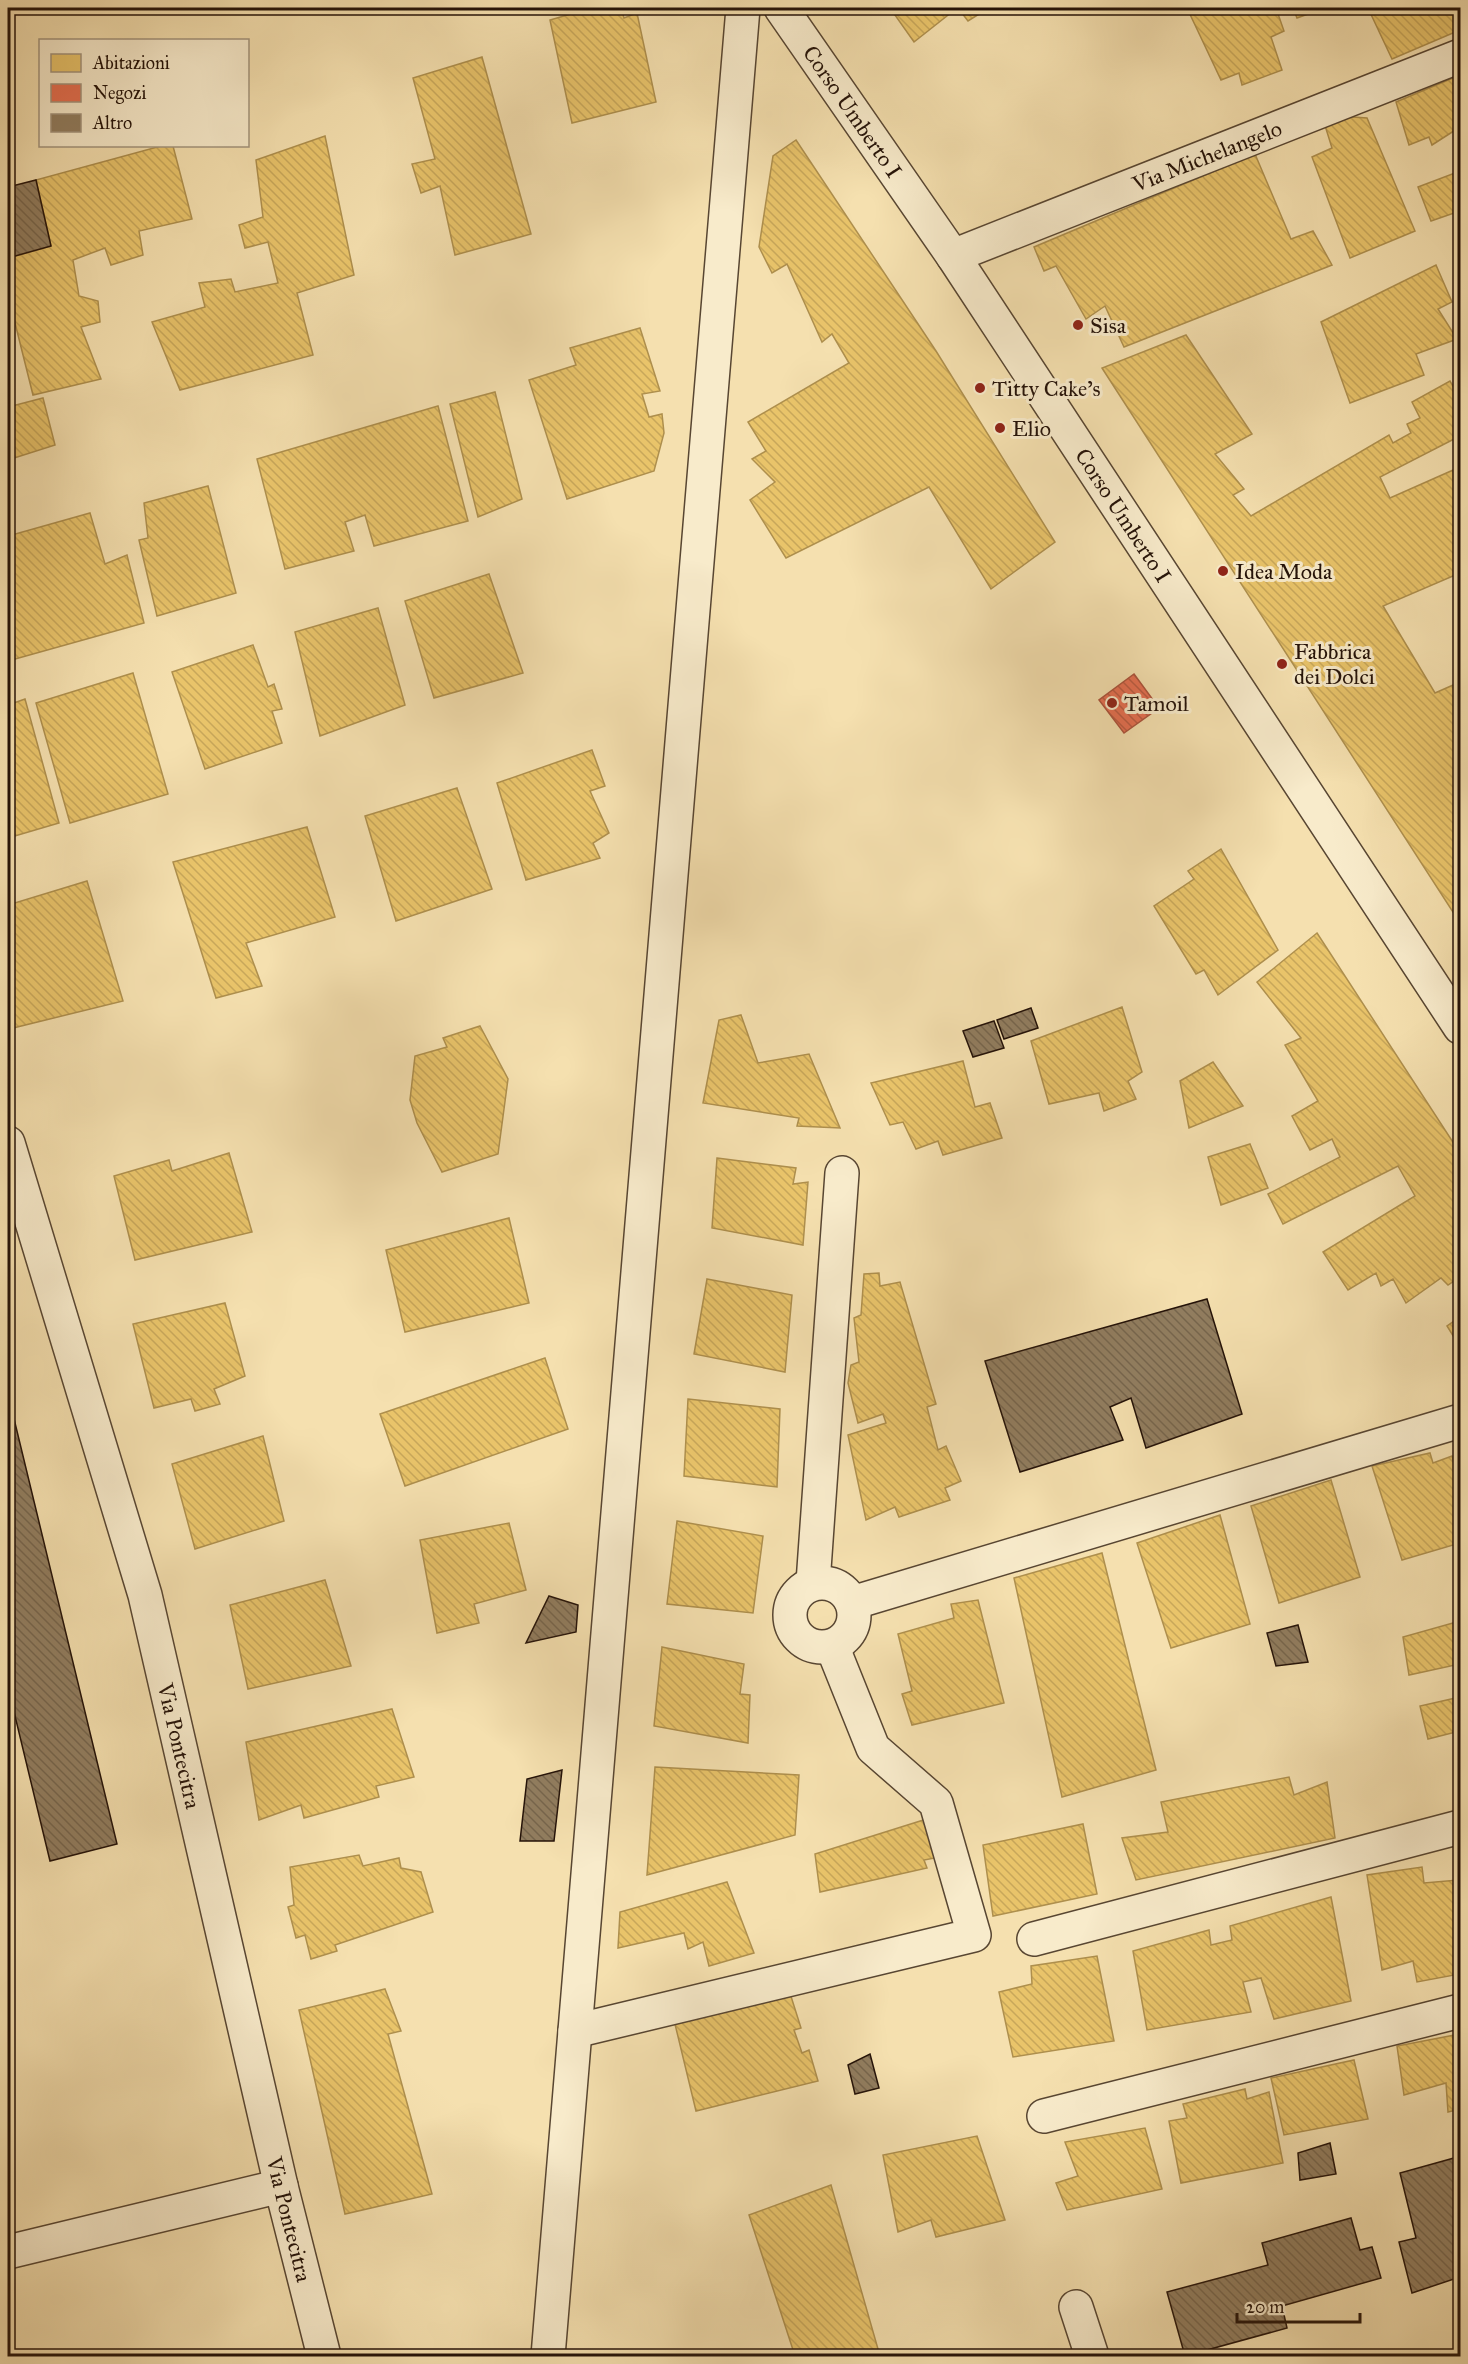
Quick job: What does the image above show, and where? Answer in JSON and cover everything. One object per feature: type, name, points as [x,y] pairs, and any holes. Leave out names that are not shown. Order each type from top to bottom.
[{"type":"street","points":[[548,2356],[743,8]]},
{"type":"street","name":"Corso Umberto I","points":[[781,8],[953,256],[1461,1027]]},
{"type":"street","name":"Via Michelangelo","points":[[953,256],[1461,56]]},
{"type":"street","name":"Via Pontecitra","points":[[8,1143],[145,1595],[281,2186],[324,2356]]},
{"type":"street","points":[[813,1584],[842,1173]]},
{"type":"street","points":[[852,1603],[1461,1420]]},
{"type":"street","points":[[813,1584],[832,1584],[840,1588],[852,1603],[854,1614],[849,1633],[832,1646],[821,1647],[802,1641],[791,1624],[791,1604],[804,1588],[813,1584]]},
{"type":"street","points":[[575,2031],[974,1935],[936,1803],[873,1748],[832,1646]]},
{"type":"street","points":[[1034,1939],[1461,1827]]},
{"type":"street","points":[[1044,2116],[1461,2011]]},
{"type":"street","points":[[8,2252],[281,2186]]},
{"type":"street","points":[[1076,2307],[1092,2356]]},
{"type":"building: Abitazioni","points":[[591,8],[621,8],[624,18],[637,13],[656,102],[572,123],[550,20]]},
{"type":"building: Abitazioni","points":[[890,8],[957,8],[914,42]]},
{"type":"building: Abitazioni","points":[[958,8],[989,8],[968,21]]},
{"type":"building: Abitazioni","points":[[1187,8],[1276,8],[1284,31],[1271,37],[1282,70],[1242,85],[1239,73],[1221,80]]},
{"type":"building: Abitazioni","points":[[1293,8],[1325,8],[1297,18]]},
{"type":"building: Abitazioni","points":[[1368,8],[1460,8],[1460,30],[1392,59]]},
{"type":"building: Abitazioni","points":[[482,57],[531,234],[455,255],[440,186],[421,193],[412,164],[435,159],[413,78]]},
{"type":"building: Abitazioni","points":[[1460,75],[1460,127],[1432,145],[1429,137],[1409,145],[1396,102]]},
{"type":"building: Abitazioni","points":[[1350,111],[1353,117],[1367,118],[1415,231],[1350,258],[1312,157],[1332,148],[1323,119]]},
{"type":"building: Abitazioni","points":[[325,136],[354,275],[297,293],[313,355],[180,390],[152,322],[205,307],[199,283],[231,279],[235,292],[278,283],[268,242],[245,248],[239,225],[263,217],[256,160]]},
{"type":"building: Abitazioni","points":[[796,140],[936,351],[1055,542],[991,589],[929,487],[786,558],[750,500],[775,482],[752,459],[766,451],[748,422],[849,363],[832,334],[822,342],[787,264],[772,273],[759,247],[773,156]]},
{"type":"building: Abitazioni","points":[[157,147],[173,147],[192,219],[139,231],[143,255],[111,265],[105,248],[73,260],[79,296],[98,301],[100,322],[81,327],[101,379],[33,395],[8,295],[8,258],[51,246],[36,180]]},
{"type":"building: Abitazioni","points":[[1255,154],[1291,239],[1313,231],[1332,265],[1124,347],[1105,306],[1086,319],[1056,266],[1044,271],[1034,247]]},
{"type":"building: Abitazioni","points":[[1460,171],[1460,211],[1431,221],[1418,187]]},
{"type":"building: Abitazioni","points":[[1436,265],[1452,302],[1438,309],[1457,339],[1416,354],[1424,375],[1350,403],[1321,322]]},
{"type":"building: Abitazioni","points":[[640,328],[660,391],[642,394],[649,417],[662,414],[664,433],[654,471],[567,499],[529,380],[576,365],[570,348]]},
{"type":"building: Abitazioni","points":[[1186,335],[1252,434],[1215,454],[1244,489],[1233,495],[1251,516],[1389,435],[1393,443],[1411,433],[1407,424],[1420,418],[1412,402],[1450,381],[1460,398],[1460,436],[1380,477],[1390,498],[1460,467],[1460,573],[1383,606],[1435,693],[1460,682],[1460,923],[1102,368]]},
{"type":"building: Abitazioni","points":[[495,392],[522,499],[478,517],[450,404]]},
{"type":"building: Abitazioni","points":[[43,398],[55,445],[8,460],[8,407]]},
{"type":"building: Abitazioni","points":[[438,406],[468,521],[374,546],[365,515],[345,522],[354,551],[285,569],[257,459]]},
{"type":"building: Abitazioni","points":[[208,486],[236,593],[157,616],[139,540],[148,538],[144,503]]},
{"type":"building: Abitazioni","points":[[90,513],[105,564],[127,555],[144,623],[8,661],[8,536]]},
{"type":"building: Abitazioni","points":[[489,574],[523,673],[434,698],[405,601]]},
{"type":"building: Abitazioni","points":[[378,608],[405,705],[320,736],[295,632]]},
{"type":"building: Abitazioni","points":[[253,645],[268,687],[274,684],[282,709],[272,711],[282,743],[205,769],[172,672]]},
{"type":"building: Abitazioni","points":[[133,673],[168,794],[70,823],[36,703]]},
{"type":"building: Abitazioni","points":[[25,699],[59,823],[8,838],[8,705]]},
{"type":"building: Abitazioni","points":[[592,750],[605,786],[590,791],[609,833],[593,843],[600,858],[526,880],[497,783]]},
{"type":"building: Abitazioni","points":[[457,788],[492,889],[396,921],[365,816]]},
{"type":"building: Abitazioni","points":[[307,827],[335,917],[246,943],[262,986],[216,998],[173,862]]},
{"type":"building: Abitazioni","points":[[1221,849],[1278,950],[1218,995],[1204,970],[1196,974],[1154,906],[1194,879],[1188,871]]},
{"type":"building: Abitazioni","points":[[87,881],[123,1001],[13,1028],[8,1007],[8,905]]},
{"type":"building: Abitazioni","points":[[1317,933],[1460,1153],[1460,1277],[1448,1285],[1441,1278],[1406,1303],[1393,1279],[1381,1286],[1376,1273],[1348,1290],[1323,1252],[1415,1196],[1398,1166],[1283,1224],[1268,1194],[1340,1157],[1332,1139],[1310,1150],[1292,1116],[1318,1101],[1285,1045],[1301,1038],[1257,982]]},
{"type":"building: Abitazioni","points":[[1122,1007],[1142,1072],[1128,1081],[1136,1099],[1104,1111],[1099,1093],[1049,1104],[1031,1041]]},
{"type":"building: Abitazioni","points":[[741,1015],[758,1063],[809,1054],[840,1128],[797,1126],[799,1118],[703,1103],[719,1020]]},
{"type":"building: Abitazioni","points":[[480,1026],[508,1079],[498,1154],[442,1172],[417,1123],[410,1100],[415,1056],[447,1047],[443,1038]]},
{"type":"building: Abitazioni","points":[[963,1061],[975,1107],[990,1103],[1002,1138],[943,1155],[938,1141],[916,1149],[903,1122],[890,1125],[871,1083]]},
{"type":"building: Abitazioni","points":[[1213,1062],[1243,1106],[1189,1128],[1180,1081]]},
{"type":"building: Abitazioni","points":[[1250,1144],[1268,1188],[1221,1205],[1208,1157]]},
{"type":"building: Abitazioni","points":[[229,1153],[252,1232],[135,1260],[114,1176],[169,1160],[172,1171]]},
{"type":"building: Abitazioni","points":[[717,1158],[796,1168],[793,1184],[808,1182],[803,1245],[712,1228]]},
{"type":"building: Abitazioni","points":[[509,1218],[529,1303],[405,1332],[386,1250]]},
{"type":"building: Abitazioni","points":[[879,1273],[880,1286],[900,1282],[936,1404],[927,1407],[938,1450],[946,1446],[961,1481],[945,1488],[950,1500],[899,1517],[895,1507],[866,1520],[848,1435],[886,1423],[883,1414],[858,1423],[848,1383],[851,1365],[859,1362],[854,1318],[861,1315],[864,1274]]},
{"type":"building: Abitazioni","points":[[707,1279],[792,1295],[785,1372],[694,1354]]},
{"type":"building: Abitazioni","points":[[225,1303],[245,1376],[214,1389],[220,1404],[195,1411],[191,1399],[154,1408],[133,1324]]},
{"type":"building: Abitazioni","points":[[1460,1317],[1460,1347],[1447,1326]]},
{"type":"building: Abitazioni","points":[[545,1358],[568,1429],[405,1486],[380,1414]]},
{"type":"building: Abitazioni","points":[[688,1399],[780,1409],[777,1487],[684,1476]]},
{"type":"building: Abitazioni","points":[[263,1436],[284,1521],[195,1549],[172,1464]]},
{"type":"building: Abitazioni","points":[[1430,1453],[1433,1463],[1452,1456],[1460,1485],[1460,1543],[1402,1560],[1372,1466]]},
{"type":"building: Abitazioni","points":[[1331,1480],[1360,1577],[1279,1603],[1251,1506]]},
{"type":"building: Abitazioni","points":[[1220,1515],[1250,1624],[1171,1648],[1137,1543]]},
{"type":"building: Abitazioni","points":[[677,1521],[763,1536],[753,1613],[667,1604]]},
{"type":"building: Abitazioni","points":[[509,1523],[526,1590],[474,1604],[479,1623],[437,1633],[420,1540]]},
{"type":"building: Abitazioni","points":[[1102,1553],[1156,1770],[1062,1797],[1014,1578]]},
{"type":"building: Abitazioni","points":[[325,1580],[351,1666],[248,1689],[230,1605]]},
{"type":"building: Abitazioni","points":[[978,1600],[1004,1703],[912,1725],[902,1694],[912,1691],[898,1634],[954,1618],[951,1604]]},
{"type":"building: Abitazioni","points":[[1460,1621],[1460,1664],[1409,1675],[1403,1637]]},
{"type":"building: Abitazioni","points":[[662,1647],[744,1664],[740,1694],[750,1695],[748,1743],[654,1726]]},
{"type":"building: Abitazioni","points":[[1460,1697],[1460,1731],[1428,1739],[1420,1706]]},
{"type":"building: Abitazioni","points":[[392,1709],[414,1777],[376,1786],[379,1797],[304,1818],[301,1805],[259,1820],[246,1742]]},
{"type":"building: Abitazioni","points":[[655,1767],[799,1775],[795,1835],[647,1875]]},
{"type":"building: Abitazioni","points":[[1289,1777],[1294,1795],[1327,1782],[1335,1838],[1136,1880],[1122,1838],[1168,1832],[1161,1802]]},
{"type":"building: Abitazioni","points":[[933,1817],[945,1856],[924,1860],[927,1868],[820,1892],[815,1854]]},
{"type":"building: Abitazioni","points":[[1083,1824],[1097,1894],[993,1916],[983,1845]]},
{"type":"building: Abitazioni","points":[[359,1855],[363,1866],[399,1858],[401,1868],[421,1872],[433,1912],[335,1945],[337,1951],[311,1959],[305,1935],[296,1938],[288,1907],[294,1905],[290,1867]]},
{"type":"building: Abitazioni","points":[[1422,1867],[1424,1883],[1458,1880],[1460,1974],[1417,1982],[1413,1961],[1382,1970],[1367,1875]]},
{"type":"building: Abitazioni","points":[[727,1882],[754,1953],[709,1966],[703,1942],[688,1949],[684,1933],[618,1948],[620,1912]]},
{"type":"building: Abitazioni","points":[[1331,1897],[1351,2001],[1274,2019],[1261,1978],[1243,1982],[1251,2012],[1147,2030],[1133,1951],[1209,1930],[1211,1945],[1232,1940],[1230,1926]]},
{"type":"building: Abitazioni","points":[[1097,1956],[1114,2041],[1013,2057],[999,1992],[1032,1984],[1031,1966]]},
{"type":"building: Abitazioni","points":[[385,1989],[401,2031],[388,2034],[432,2194],[345,2214],[299,2010]]},
{"type":"building: Abitazioni","points":[[789,1990],[801,2028],[794,2030],[802,2053],[809,2050],[818,2081],[696,2111],[674,2020]]},
{"type":"building: Abitazioni","points":[[1460,2034],[1460,2109],[1448,2112],[1446,2083],[1404,2095],[1397,2046]]},
{"type":"building: Abitazioni","points":[[1354,2060],[1368,2119],[1284,2135],[1271,2078]]},
{"type":"building: Abitazioni","points":[[1245,2089],[1247,2099],[1269,2092],[1283,2163],[1181,2183],[1169,2121],[1187,2118],[1183,2104]]},
{"type":"building: Abitazioni","points":[[1145,2128],[1162,2189],[1067,2210],[1056,2183],[1078,2176],[1065,2142]]},
{"type":"building: Abitazioni","points":[[977,2136],[1005,2220],[936,2237],[931,2220],[898,2232],[883,2155]]},
{"type":"building: Abitazioni","points":[[831,2185],[880,2356],[795,2356],[749,2215]]},
{"type":"building: Negozi","points":[[1134,674],[1159,708],[1124,733],[1099,700]]},
{"type":"building: Altro","points":[[36,180],[51,246],[8,258],[8,187]]},
{"type":"building: Altro","points":[[1031,1008],[1038,1028],[1004,1039],[997,1020]]},
{"type":"building: Altro","points":[[994,1021],[1004,1048],[973,1057],[963,1031]]},
{"type":"building: Altro","points":[[1207,1299],[1242,1414],[1146,1448],[1131,1398],[1110,1407],[1123,1440],[1020,1472],[985,1361]]},
{"type":"building: Altro","points":[[8,1394],[117,1844],[50,1861],[8,1687]]},
{"type":"building: Altro","points":[[549,1596],[578,1605],[576,1632],[526,1643]]},
{"type":"building: Altro","points":[[1298,1625],[1308,1662],[1276,1666],[1267,1633]]},
{"type":"building: Altro","points":[[562,1770],[554,1841],[520,1841],[527,1779]]},
{"type":"building: Altro","points":[[870,2054],[879,2088],[855,2094],[848,2065]]},
{"type":"building: Altro","points":[[1330,2143],[1336,2174],[1300,2180],[1298,2153]]},
{"type":"building: Altro","points":[[1454,2158],[1460,2187],[1460,2277],[1412,2293],[1399,2242],[1416,2238],[1400,2173]]},
{"type":"building: Altro","points":[[1351,2218],[1360,2250],[1372,2247],[1381,2278],[1282,2306],[1287,2328],[1185,2356],[1167,2292],[1268,2265],[1262,2243]]},
{"type":"place","name":"Sisa","points":[[1078,325]]},
{"type":"place","name":"Titty Cake's","points":[[980,388]]},
{"type":"place","name":"Elio","points":[[1000,428]]},
{"type":"place","name":"Idea Moda","points":[[1223,571]]},
{"type":"place","name":"Fabbrica dei Dolci","points":[[1282,664]]},
{"type":"place","name":"Tamoil","points":[[1112,703]]}]
